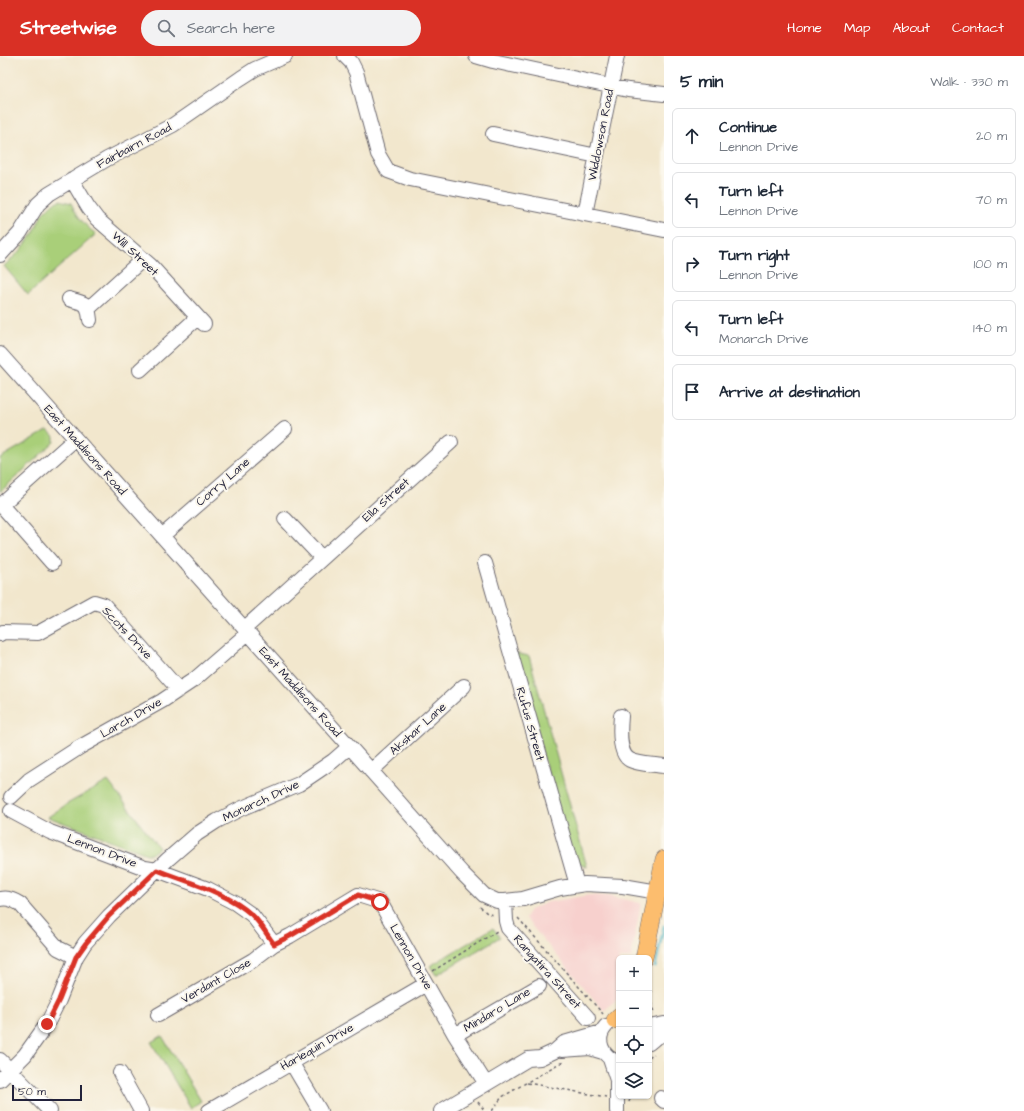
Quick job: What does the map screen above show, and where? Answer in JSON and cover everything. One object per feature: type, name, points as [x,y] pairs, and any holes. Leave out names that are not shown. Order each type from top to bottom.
[{"type":"main road","points":[[645,955],[664,859]]},
{"type":"street","name":"Fairbairn Road","points":[[0,254],[20,233],[38,204],[48,194],[107,159],[173,125],[245,75],[271,61],[285,56]]},
{"type":"street","points":[[345,56],[356,72],[378,154],[388,171],[410,179],[664,230]]},
{"type":"street","points":[[476,56],[484,59],[512,60],[611,86],[664,94]]},
{"type":"street","name":"Widdowson Road","points":[[585,214],[617,56]]},
{"type":"street","points":[[493,134],[597,156]]},
{"type":"street","name":"Will Street","points":[[72,180],[88,208],[97,219],[143,259],[200,321],[140,370]]},
{"type":"street","points":[[69,299],[84,304],[90,314],[143,259]]},
{"type":"street","name":"East Maddisons Road","points":[[3,363],[75,439],[478,890],[490,898],[505,901],[523,899],[552,890],[577,885],[605,884],[658,892]]},
{"type":"street","name":"Corry Lane","points":[[162,536],[285,429]]},
{"type":"street","points":[[52,563],[0,505],[75,439]]},
{"type":"street","name":"Ella Street","points":[[246,631],[322,558],[451,442]]},
{"type":"street","points":[[285,519],[322,558]]},
{"type":"street","name":"Rufus Street","points":[[485,563],[577,885]]},
{"type":"street","name":"Scots Drive","points":[[0,634],[3,632],[38,633],[94,602],[104,605],[179,690]]},
{"type":"street","name":"Larch Drive","points":[[5,796],[80,747],[179,690],[195,679],[246,631]]},
{"type":"street","name":"Akshar Lane","points":[[371,771],[464,686]]},
{"type":"street","points":[[620,716],[619,734],[625,757],[637,762],[664,766]]},
{"type":"street","name":"Monarch Drive","points":[[5,1076],[25,1055],[47,1024],[59,1000],[76,957],[86,943],[109,916],[179,848],[211,826],[240,809],[299,784],[333,761],[349,747]]},
{"type":"street","name":"Lennon Drive","points":[[5,796],[14,804],[6,812],[50,832],[145,868],[157,870],[218,894],[235,903],[252,915],[274,944],[358,895],[380,902],[424,981],[486,1084]]},
{"type":"street","points":[[0,900],[15,900],[58,948],[76,957]]},
{"type":"street","name":"Rangatira Street","points":[[505,901],[506,921],[510,932],[588,1018]]},
{"type":"street","name":"Verdant Close","points":[[158,1015],[253,960],[274,944]]},
{"type":"street","name":"Harlequin Drive","points":[[208,1111],[424,981]]},
{"type":"street","name":"Mindaro Lane","points":[[456,1035],[539,986]]},
{"type":"street","points":[[614,1018],[602,1032],[600,1044],[611,1058],[617,1080],[621,1106]]},
{"type":"street","points":[[652,1025],[661,1020]]},
{"type":"street","points":[[441,1111],[528,1059],[540,1058],[555,1051],[564,1043],[602,1032]]},
{"type":"street","points":[[652,1040],[664,1034]]},
{"type":"street","points":[[555,1051],[583,1048],[597,1050],[611,1058]]},
{"type":"street","points":[[460,1111],[533,1067],[540,1058]]},
{"type":"street","points":[[0,1060],[5,1076],[50,1111]]},
{"type":"street","points":[[291,1062],[320,1111]]},
{"type":"street","points":[[120,1073],[142,1111]]},
{"type":"path","points":[[479,905],[487,913],[496,916]]},
{"type":"path","points":[[516,916],[614,1018]]},
{"type":"path","points":[[424,981],[499,930]]},
{"type":"path","points":[[652,1009],[661,1020]]},
{"type":"path","points":[[492,1111],[502,1098],[558,1064],[570,1060]]},
{"type":"path","points":[[527,1083],[608,1099],[608,1091]]},
{"type":"path","points":[[479,1103],[485,1111]]},
{"type":"shaded area","points":[[589,895],[609,896],[641,903],[632,955],[616,955],[616,1000],[604,1011],[525,918],[530,910],[548,902]]},
{"type":"green space","points":[[60,200],[71,203],[88,228],[96,234],[28,295],[4,266],[21,250],[34,232],[42,214],[53,203]]},
{"type":"green space","points":[[48,430],[54,436],[54,442],[0,492],[0,458]]},
{"type":"green space","points":[[514,653],[529,656],[587,867],[573,862]]},
{"type":"green space","points":[[108,781],[159,848],[151,854],[147,854],[48,817],[67,804]]},
{"type":"green space","points":[[493,928],[500,937],[436,975],[430,966]]},
{"type":"green space","points":[[162,1036],[201,1101],[191,1108],[151,1042]]},
{"type":"waterway","points":[[655,967],[664,926]]},
{"type":"route","points":[[47,1024],[59,1000],[76,957],[86,943],[109,916],[157,870],[208,889],[235,903],[252,915],[274,944],[358,895],[380,902]]}]
